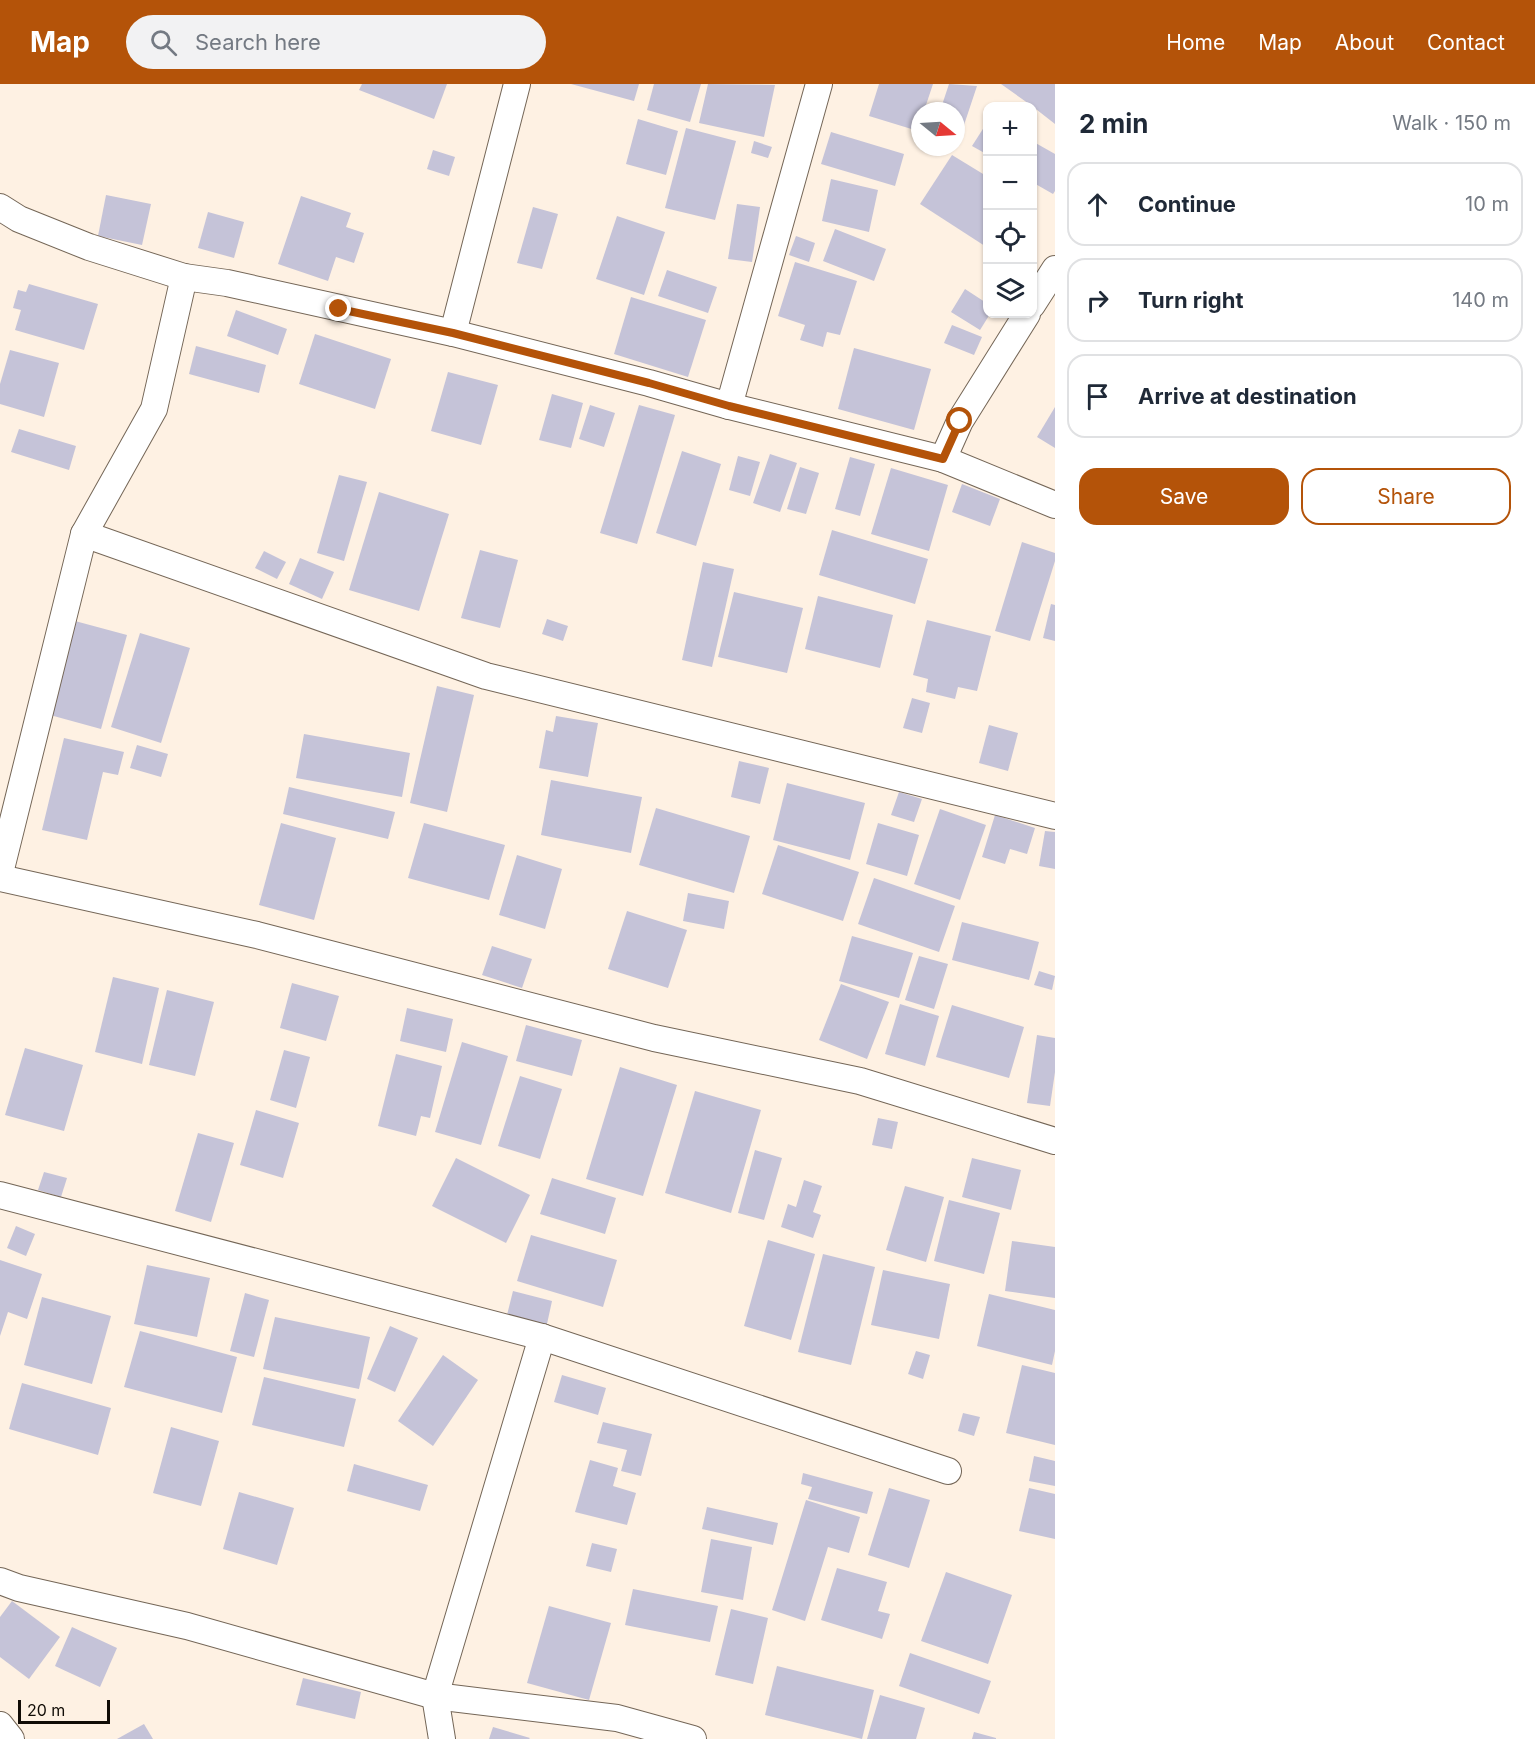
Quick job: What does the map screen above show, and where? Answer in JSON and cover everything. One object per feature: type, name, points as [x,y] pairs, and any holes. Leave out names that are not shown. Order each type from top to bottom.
[{"type":"street","points":[[453,333],[516,84]]},
{"type":"street","points":[[729,406],[819,84]]},
{"type":"street","points":[[0,207],[19,219],[89,247],[184,277],[227,283],[453,333],[729,406],[943,459],[1055,505]]},
{"type":"street","points":[[1037,297],[1055,269]]},
{"type":"street","points":[[0,873],[84,534],[154,409],[184,277]]},
{"type":"street","points":[[943,459],[960,421],[1024,318]]},
{"type":"street","points":[[84,534],[486,676],[1055,816]]},
{"type":"street","points":[[0,878],[257,935],[654,1038],[860,1081],[1055,1141]]},
{"type":"street","points":[[0,1195],[542,1337],[948,1472]]},
{"type":"street","points":[[442,1739],[435,1695],[542,1337]]},
{"type":"street","points":[[0,1581],[20,1588],[187,1626],[435,1695],[617,1718],[693,1739]]},
{"type":"street","points":[[0,1725],[11,1739]]},
{"type":"building","points":[[362,84],[447,84],[434,119],[359,90]]},
{"type":"building","points":[[571,84],[639,84],[634,101]]},
{"type":"building","points":[[654,84],[701,84],[690,122],[647,110]]},
{"type":"building","points":[[708,84],[775,85],[764,137],[699,123]]},
{"type":"building","points":[[879,84],[933,84],[927,102],[911,102],[911,129],[869,116]]},
{"type":"building","points":[[949,84],[977,86],[965,122],[965,102],[943,102]]},
{"type":"building","points":[[1001,84],[1055,84],[1055,124],[1037,110],[1037,102],[1026,102]]},
{"type":"building","points":[[638,119],[678,131],[666,175],[626,164]]},
{"type":"building","points":[[686,128],[736,141],[715,220],[665,208]]},
{"type":"building","points":[[983,129],[983,152],[972,146]]},
{"type":"building","points":[[831,132],[904,154],[895,186],[821,164]]},
{"type":"building","points":[[754,141],[772,147],[768,158],[751,153]]},
{"type":"building","points":[[1037,144],[1055,154],[1055,191],[1053,194],[1037,185]]},
{"type":"building","points":[[433,150],[455,157],[449,176],[427,169]]},
{"type":"building","points":[[951,156],[983,174],[983,245],[920,204]]},
{"type":"building","points":[[831,179],[878,190],[869,232],[822,221]]},
{"type":"building","points":[[106,195],[151,204],[142,245],[98,236]]},
{"type":"building","points":[[301,196],[351,213],[346,227],[364,233],[354,263],[336,257],[328,281],[278,264]]},
{"type":"building","points":[[737,204],[760,207],[752,262],[728,259]]},
{"type":"building","points":[[533,207],[558,214],[542,269],[517,263]]},
{"type":"building","points":[[208,212],[244,222],[234,258],[198,248]]},
{"type":"building","points":[[617,216],[665,232],[644,295],[596,279]]},
{"type":"building","points":[[835,229],[886,249],[874,281],[823,261]]},
{"type":"building","points":[[796,236],[815,243],[809,262],[789,255]]},
{"type":"building","points":[[795,262],[857,281],[840,335],[827,332],[823,347],[800,340],[805,325],[778,316]]},
{"type":"building","points":[[667,270],[717,287],[708,313],[658,296]]},
{"type":"building","points":[[29,284],[98,304],[84,350],[15,330],[21,310],[13,308],[18,290],[26,292]]},
{"type":"building","points":[[965,289],[983,301],[983,318],[988,318],[980,330],[951,312]]},
{"type":"building","points":[[631,297],[706,320],[688,377],[614,354]]},
{"type":"building","points":[[236,310],[287,329],[278,355],[227,336]]},
{"type":"building","points":[[952,325],[982,337],[974,355],[944,343]]},
{"type":"building","points":[[315,334],[391,359],[375,409],[299,384]]},
{"type":"building","points":[[196,346],[266,365],[259,393],[189,374]]},
{"type":"building","points":[[854,348],[931,369],[914,430],[838,409]]},
{"type":"building","points":[[10,350],[59,363],[44,417],[0,404],[0,384]]},
{"type":"building","points":[[448,372],[498,385],[481,445],[431,431]]},
{"type":"building","points":[[552,394],[583,403],[571,448],[539,440]]},
{"type":"building","points":[[590,405],[615,413],[604,447],[579,439]]},
{"type":"building","points":[[639,405],[675,415],[637,544],[600,533]]},
{"type":"building","points":[[1055,407],[1055,448],[1037,437]]},
{"type":"building","points":[[19,429],[76,446],[69,470],[11,452]]},
{"type":"building","points":[[682,451],[721,464],[696,546],[656,533]]},
{"type":"building","points":[[770,454],[797,463],[780,512],[753,503]]},
{"type":"building","points":[[738,456],[760,462],[750,496],[729,490]]},
{"type":"building","points":[[850,457],[875,464],[860,516],[835,509]]},
{"type":"building","points":[[800,467],[819,473],[806,514],[787,509]]},
{"type":"building","points":[[891,468],[948,485],[929,551],[871,534]]},
{"type":"building","points":[[339,475],[367,482],[344,561],[317,553]]},
{"type":"building","points":[[962,484],[1000,499],[990,526],[952,512]]},
{"type":"building","points":[[379,492],[449,514],[419,611],[349,590]]},
{"type":"building","points":[[832,530],[928,559],[915,604],[819,575]]},
{"type":"building","points":[[1022,542],[1055,553],[1055,561],[1030,641],[995,631]]},
{"type":"building","points":[[480,550],[518,560],[500,628],[461,618]]},
{"type":"building","points":[[264,551],[286,562],[277,579],[255,568]]},
{"type":"building","points":[[300,558],[334,572],[322,599],[289,584]]},
{"type":"building","points":[[703,562],[734,569],[712,667],[682,660]]},
{"type":"building","points":[[734,592],[803,608],[787,673],[718,657]]},
{"type":"building","points":[[818,596],[893,615],[880,668],[805,649]]},
{"type":"building","points":[[1051,604],[1055,605],[1055,641],[1043,638]]},
{"type":"building","points":[[547,619],[568,626],[563,641],[542,634]]},
{"type":"building","points":[[927,620],[991,636],[977,691],[958,687],[955,699],[926,692],[928,679],[913,675]]},
{"type":"building","points":[[75,621],[127,635],[101,729],[50,715]]},
{"type":"building","points":[[140,633],[190,648],[161,743],[111,727]]},
{"type":"building","points":[[437,686],[474,695],[447,812],[410,803]]},
{"type":"building","points":[[912,698],[930,703],[922,733],[903,728]]},
{"type":"building","points":[[556,716],[598,723],[588,777],[539,768],[546,730],[553,732]]},
{"type":"building","points":[[989,725],[1018,733],[1008,771],[979,763]]},
{"type":"building","points":[[304,734],[410,753],[402,797],[296,778]]},
{"type":"building","points":[[64,738],[124,752],[118,775],[103,772],[87,840],[42,830]]},
{"type":"building","points":[[137,745],[168,754],[161,777],[130,768]]},
{"type":"building","points":[[739,761],[769,768],[760,804],[731,797]]},
{"type":"building","points":[[551,780],[642,797],[631,853],[541,835]]},
{"type":"building","points":[[787,783],[865,803],[850,860],[773,840]]},
{"type":"building","points":[[289,787],[395,812],[388,839],[283,814]]},
{"type":"building","points":[[899,792],[922,799],[914,822],[891,815]]},
{"type":"building","points":[[656,808],[750,836],[734,893],[639,865]]},
{"type":"building","points":[[940,809],[986,825],[960,900],[914,884]]},
{"type":"building","points":[[995,815],[1035,828],[1027,854],[1010,849],[1005,864],[982,857]]},
{"type":"building","points":[[281,823],[336,838],[314,920],[259,905]]},
{"type":"building","points":[[424,823],[505,845],[489,900],[408,878]]},
{"type":"building","points":[[878,823],[919,835],[907,876],[866,864]]},
{"type":"building","points":[[1045,831],[1055,832],[1055,869],[1039,866]]},
{"type":"building","points":[[778,845],[859,872],[843,921],[762,894]]},
{"type":"building","points":[[517,855],[562,869],[545,929],[499,915]]},
{"type":"building","points":[[874,878],[955,906],[939,952],[858,924]]},
{"type":"building","points":[[688,893],[729,901],[724,929],[683,921]]},
{"type":"building","points":[[627,911],[687,930],[668,988],[608,969]]},
{"type":"building","points":[[962,922],[1039,942],[1029,980],[952,960]]},
{"type":"building","points":[[852,936],[913,953],[899,998],[839,981]]},
{"type":"building","points":[[492,946],[532,959],[522,988],[482,975]]},
{"type":"building","points":[[919,956],[948,964],[934,1009],[905,1000]]},
{"type":"building","points":[[1039,971],[1055,976],[1052,990],[1034,985]]},
{"type":"building","points":[[113,977],[159,988],[142,1064],[95,1052]]},
{"type":"building","points":[[292,983],[339,996],[326,1041],[280,1028]]},
{"type":"building","points":[[841,984],[889,1002],[867,1059],[819,1040]]},
{"type":"building","points":[[167,990],[214,1002],[195,1076],[149,1065]]},
{"type":"building","points":[[900,1004],[939,1016],[925,1066],[885,1054]]},
{"type":"building","points":[[952,1005],[1024,1027],[1009,1078],[936,1057]]},
{"type":"building","points":[[407,1008],[453,1019],[446,1052],[400,1041]]},
{"type":"building","points":[[526,1025],[582,1040],[572,1076],[516,1061]]},
{"type":"building","points":[[1037,1035],[1055,1038],[1055,1072],[1050,1106],[1027,1103]]},
{"type":"building","points":[[462,1042],[508,1056],[481,1145],[435,1132]]},
{"type":"building","points":[[25,1048],[83,1065],[64,1131],[5,1115]]},
{"type":"building","points":[[284,1050],[310,1057],[296,1108],[270,1100]]},
{"type":"building","points":[[396,1054],[442,1066],[430,1118],[421,1116],[416,1136],[378,1126]]},
{"type":"building","points":[[620,1067],[677,1085],[643,1196],[586,1179]]},
{"type":"building","points":[[520,1076],[562,1089],[540,1159],[498,1146]]},
{"type":"building","points":[[695,1091],[761,1110],[731,1213],[665,1193]]},
{"type":"building","points":[[256,1110],[299,1123],[283,1178],[240,1165]]},
{"type":"building","points":[[878,1118],[898,1122],[892,1149],[872,1145]]},
{"type":"building","points":[[198,1133],[234,1143],[211,1222],[175,1211]]},
{"type":"building","points":[[755,1150],[782,1158],[764,1220],[738,1213]]},
{"type":"building","points":[[456,1158],[530,1195],[506,1243],[432,1206]]},
{"type":"building","points":[[972,1158],[1021,1170],[1011,1210],[962,1197]]},
{"type":"building","points":[[44,1172],[67,1178],[61,1197],[38,1190]]},
{"type":"building","points":[[552,1178],[616,1198],[605,1234],[540,1214]]},
{"type":"building","points":[[804,1180],[822,1186],[813,1212],[821,1215],[813,1238],[781,1227],[788,1204],[796,1207]]},
{"type":"building","points":[[905,1186],[944,1197],[926,1262],[886,1250]]},
{"type":"building","points":[[949,1200],[1000,1213],[984,1274],[934,1261]]},
{"type":"building","points":[[16,1226],[35,1234],[26,1256],[7,1248]]},
{"type":"building","points":[[531,1235],[617,1260],[603,1307],[517,1281]]},
{"type":"building","points":[[768,1240],[815,1254],[791,1340],[744,1326]]},
{"type":"building","points":[[1012,1241],[1055,1247],[1055,1298],[1005,1291]]},
{"type":"building","points":[[823,1254],[875,1267],[851,1365],[798,1352]]},
{"type":"building","points":[[0,1260],[42,1274],[27,1319],[8,1312],[0,1336]]},
{"type":"building","points":[[147,1265],[210,1278],[197,1337],[134,1324]]},
{"type":"building","points":[[883,1270],[950,1284],[939,1339],[871,1325]]},
{"type":"building","points":[[513,1291],[552,1301],[547,1324],[507,1315]]},
{"type":"building","points":[[245,1293],[269,1300],[254,1357],[230,1351]]},
{"type":"building","points":[[989,1294],[1055,1310],[1055,1351],[1052,1365],[977,1346]]},
{"type":"building","points":[[42,1297],[111,1316],[92,1384],[24,1365]]},
{"type":"building","points":[[275,1317],[370,1337],[359,1389],[263,1369]]},
{"type":"building","points":[[390,1326],[418,1338],[395,1392],[367,1379]]},
{"type":"building","points":[[140,1331],[237,1357],[222,1413],[124,1387]]},
{"type":"building","points":[[916,1351],[930,1355],[923,1379],[908,1374]]},
{"type":"building","points":[[443,1355],[478,1380],[433,1446],[398,1421]]},
{"type":"building","points":[[1022,1365],[1055,1373],[1055,1445],[1006,1433]]},
{"type":"building","points":[[562,1375],[606,1388],[598,1415],[554,1402]]},
{"type":"building","points":[[264,1377],[356,1399],[344,1447],[252,1425]]},
{"type":"building","points":[[22,1383],[111,1408],[98,1455],[9,1429]]},
{"type":"building","points":[[963,1413],[980,1417],[974,1436],[958,1431]]},
{"type":"building","points":[[603,1422],[652,1434],[641,1476],[621,1471],[627,1450],[597,1443]]},
{"type":"building","points":[[171,1427],[219,1441],[201,1506],[153,1493]]},
{"type":"building","points":[[1034,1456],[1055,1461],[1055,1486],[1029,1481]]},
{"type":"building","points":[[590,1460],[618,1468],[613,1486],[636,1493],[627,1525],[575,1512]]},
{"type":"building","points":[[354,1464],[428,1485],[420,1511],[347,1491]]},
{"type":"building","points":[[803,1473],[873,1492],[867,1514],[808,1499],[812,1487],[801,1484]]},
{"type":"building","points":[[889,1488],[930,1500],[909,1568],[868,1555]]},
{"type":"building","points":[[1029,1488],[1055,1494],[1055,1539],[1019,1531]]},
{"type":"building","points":[[239,1492],[294,1508],[277,1565],[223,1549]]},
{"type":"building","points":[[806,1500],[860,1517],[849,1553],[828,1547],[805,1621],[772,1610]]},
{"type":"building","points":[[707,1507],[778,1523],[773,1545],[702,1529]]},
{"type":"building","points":[[711,1539],[752,1547],[743,1600],[701,1592]]},
{"type":"building","points":[[592,1543],[617,1549],[611,1572],[586,1566]]},
{"type":"building","points":[[837,1568],[887,1582],[878,1611],[890,1614],[882,1639],[821,1620]]},
{"type":"building","points":[[946,1572],[1012,1595],[988,1664],[921,1641]]},
{"type":"building","points":[[633,1589],[718,1606],[710,1642],[625,1625]]},
{"type":"building","points":[[12,1601],[60,1637],[29,1679],[0,1657],[0,1617]]},
{"type":"building","points":[[549,1606],[611,1623],[589,1700],[527,1683]]},
{"type":"building","points":[[731,1609],[768,1618],[753,1684],[715,1675]]},
{"type":"building","points":[[72,1627],[117,1648],[100,1687],[55,1666]]},
{"type":"building","points":[[910,1653],[991,1681],[979,1714],[899,1686]]},
{"type":"building","points":[[777,1666],[874,1690],[862,1739],[765,1715]]},
{"type":"building","points":[[303,1678],[361,1692],[355,1719],[296,1705]]},
{"type":"building","points":[[880,1695],[925,1708],[916,1739],[867,1739]]},
{"type":"building","points":[[144,1724],[153,1739],[117,1739]]},
{"type":"building","points":[[493,1727],[530,1738],[489,1739]]},
{"type":"building","points":[[974,1732],[996,1738],[996,1739],[972,1739]]},
{"type":"route","points":[[339,309],[453,333],[729,406],[943,459],[960,421]]}]
